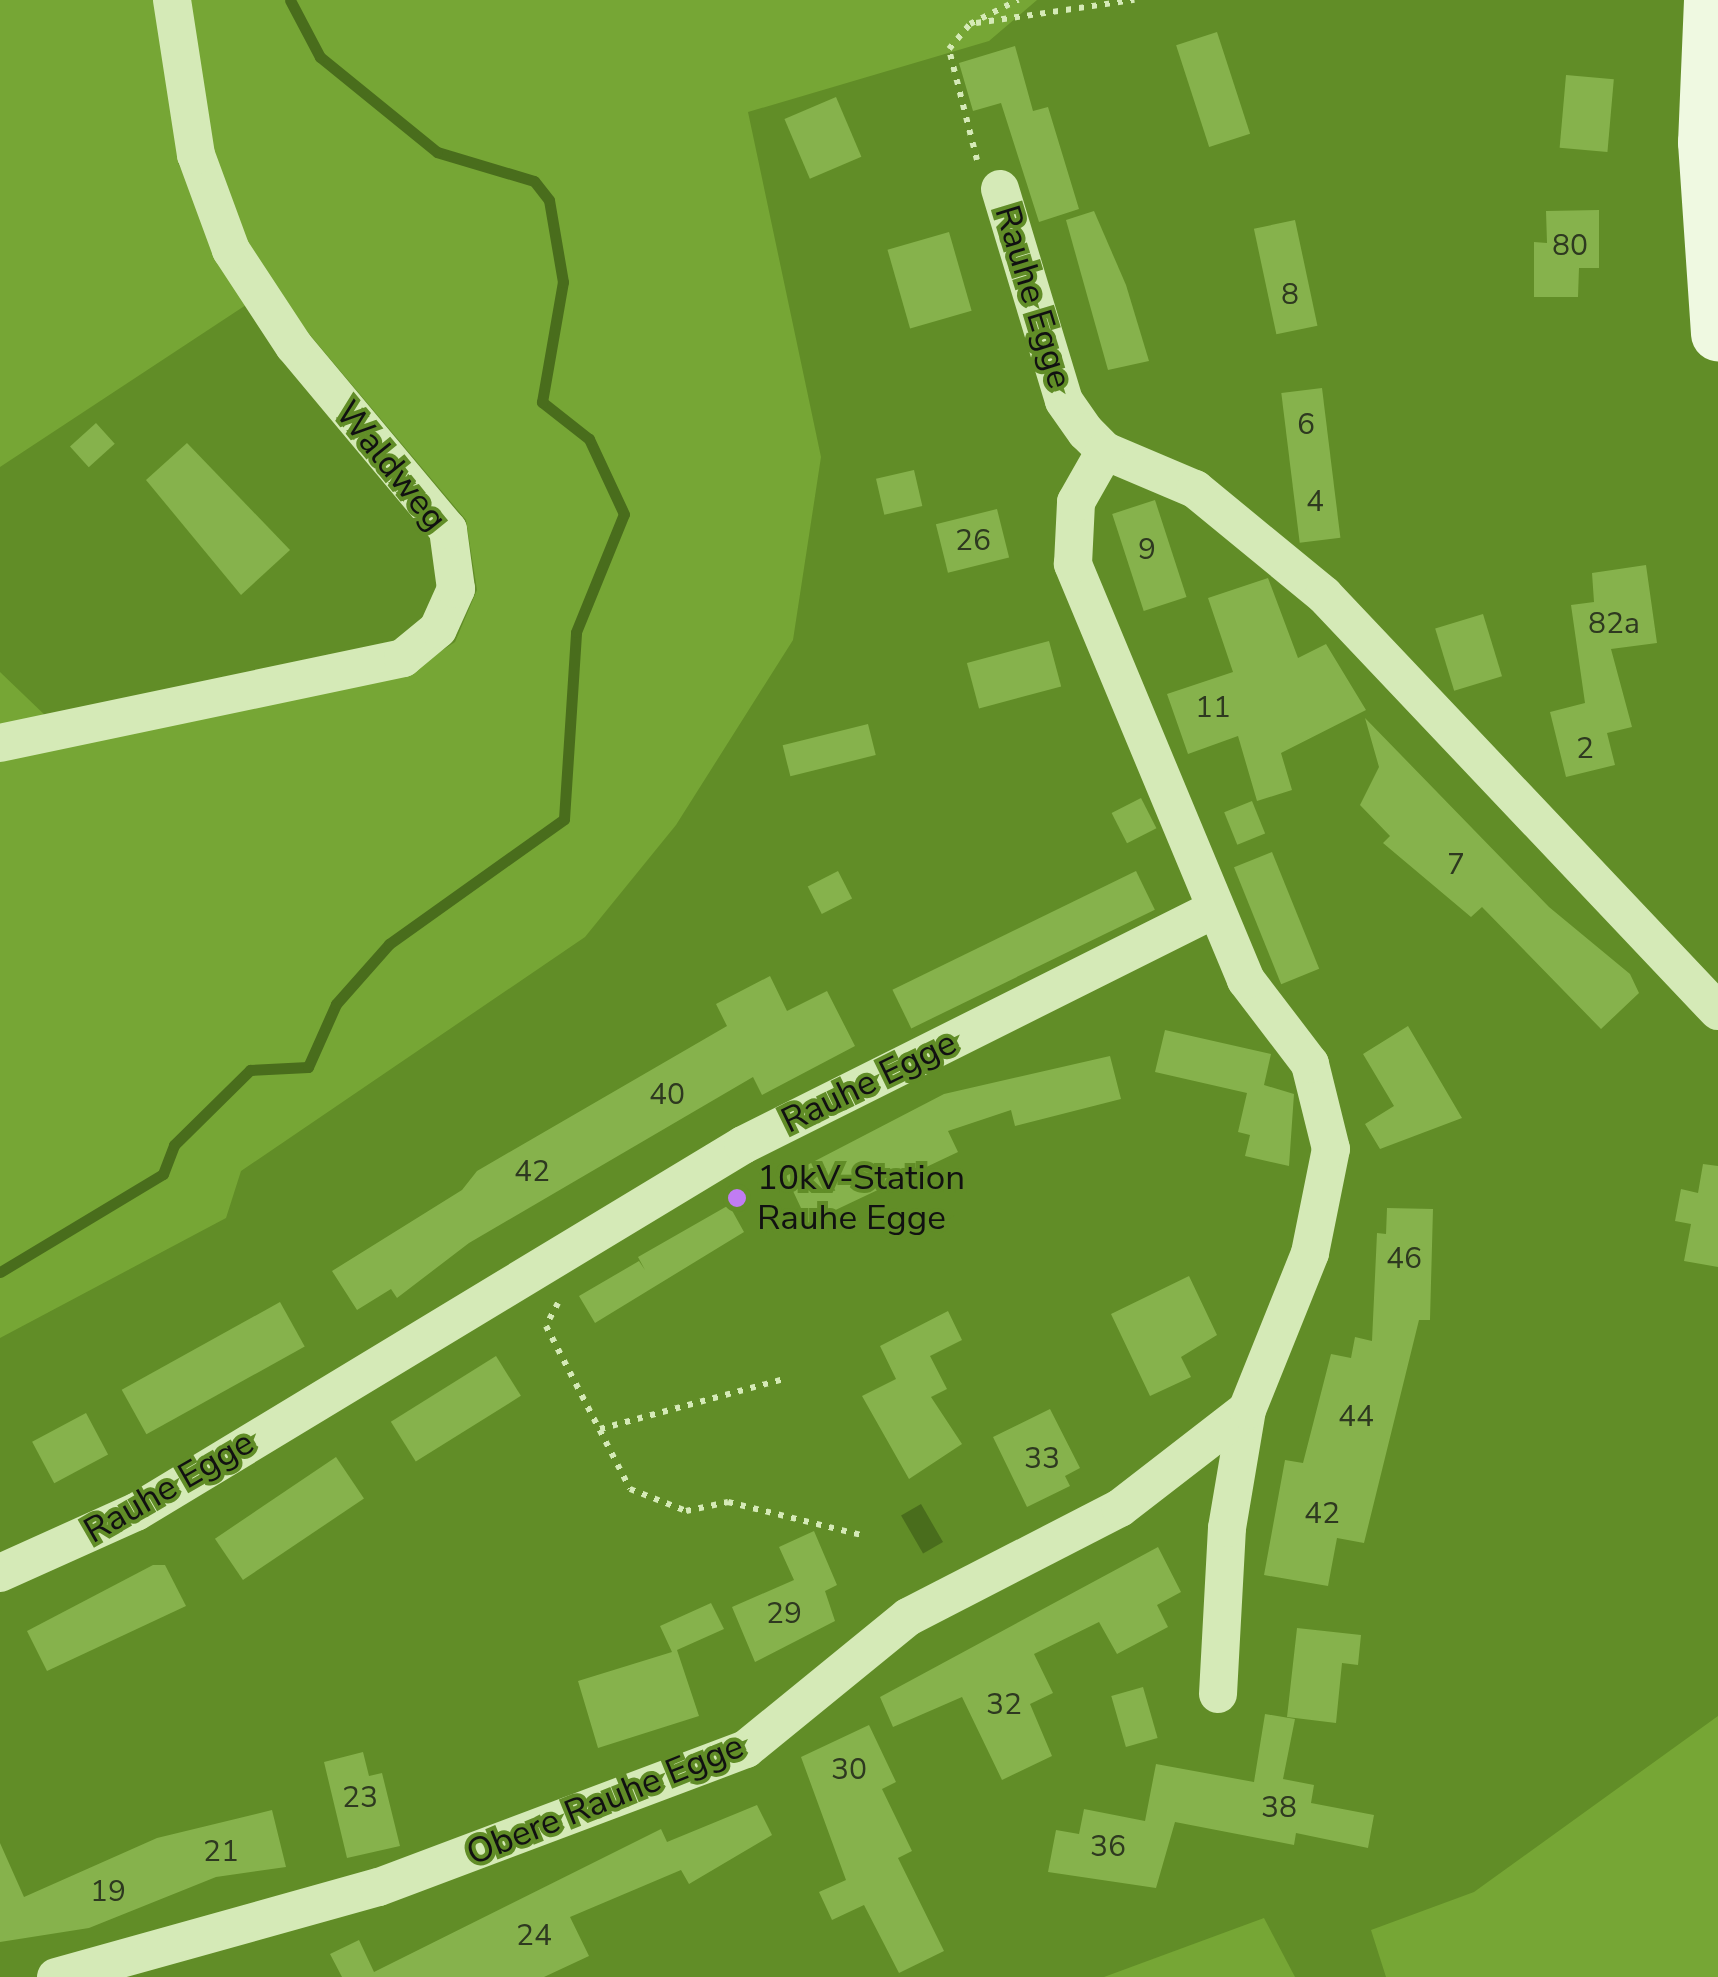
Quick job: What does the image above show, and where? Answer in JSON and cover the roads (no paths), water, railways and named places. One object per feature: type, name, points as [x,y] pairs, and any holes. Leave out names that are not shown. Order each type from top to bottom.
[{"type":"main road","points":[[1712,0],[1705,142],[1718,334]]},
{"type":"street","name":"Waldweg","points":[[0,743],[402,658],[438,629],[456,588],[448,530],[294,346],[231,250],[196,155],[172,0]]},
{"type":"street","name":"Rauhe Egge","points":[[1000,188],[1064,401],[1105,451],[1196,488],[1324,595],[1718,1012]]},
{"type":"street","points":[[1105,451],[1076,502],[1073,564],[1213,910],[1246,980],[1310,1064],[1331,1148],[1315,1237],[1247,1410],[1227,1528],[1218,1694]]},
{"type":"street","name":"Rauhe Egge","points":[[0,1573],[136,1512],[540,1264],[743,1145],[1213,910]]},
{"type":"street","name":"Obere Rauhe Egge","points":[[56,1977],[379,1887],[746,1749],[908,1616],[1120,1508],[1247,1410]]},
{"type":"waterway","points":[[0,1272],[163,1174],[174,1145],[250,1070],[308,1067],[336,1004],[389,944],[564,819],[576,632],[624,514],[589,439],[542,402],[563,282],[549,200],[534,181],[437,152],[320,57],[290,0]]},
{"type":"place","name":"10kV-Station Rauhe Egge","points":[[737,1198]]}]
